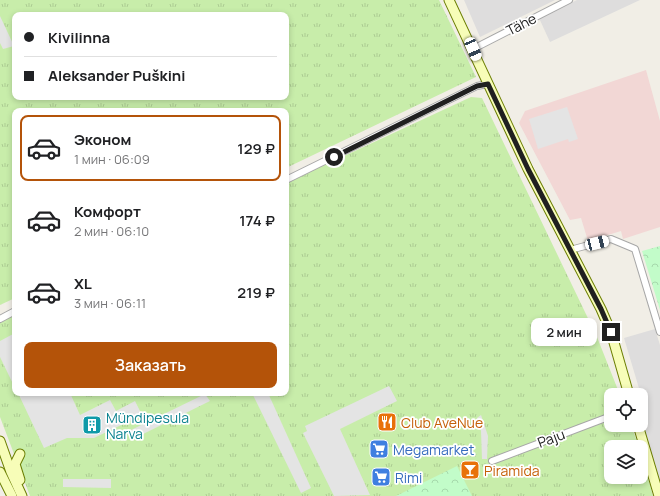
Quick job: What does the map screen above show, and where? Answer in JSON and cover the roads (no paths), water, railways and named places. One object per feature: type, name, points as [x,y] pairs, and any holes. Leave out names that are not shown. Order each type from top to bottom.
[{"type":"main road","points":[[449,0],[528,169],[601,309],[611,332],[627,388]]},
{"type":"main road","points":[[640,432],[659,496]]},
{"type":"main road","points":[[0,441],[3,459],[22,496]]},
{"type":"main road","points":[[20,454],[15,464],[26,496]]},
{"type":"main road","points":[[0,472],[12,496]]},
{"type":"street","name":"Tähe","points":[[473,49],[569,0]]},
{"type":"street","points":[[289,179],[477,86],[488,84]]},
{"type":"street","points":[[570,250],[611,239],[635,249],[660,332]]},
{"type":"street","points":[[0,319],[12,313]]},
{"type":"street","name":"Paju","points":[[492,461],[604,419]]},
{"type":"place","name":"Club AveNue","points":[[387,422]]},
{"type":"place","name":"Mündipesula Narva","points":[[92,425]]},
{"type":"place","name":"Megamarket","points":[[379,449]]},
{"type":"place","name":"Piramida","points":[[470,470]]},
{"type":"place","name":"Rimi","points":[[381,477]]}]
